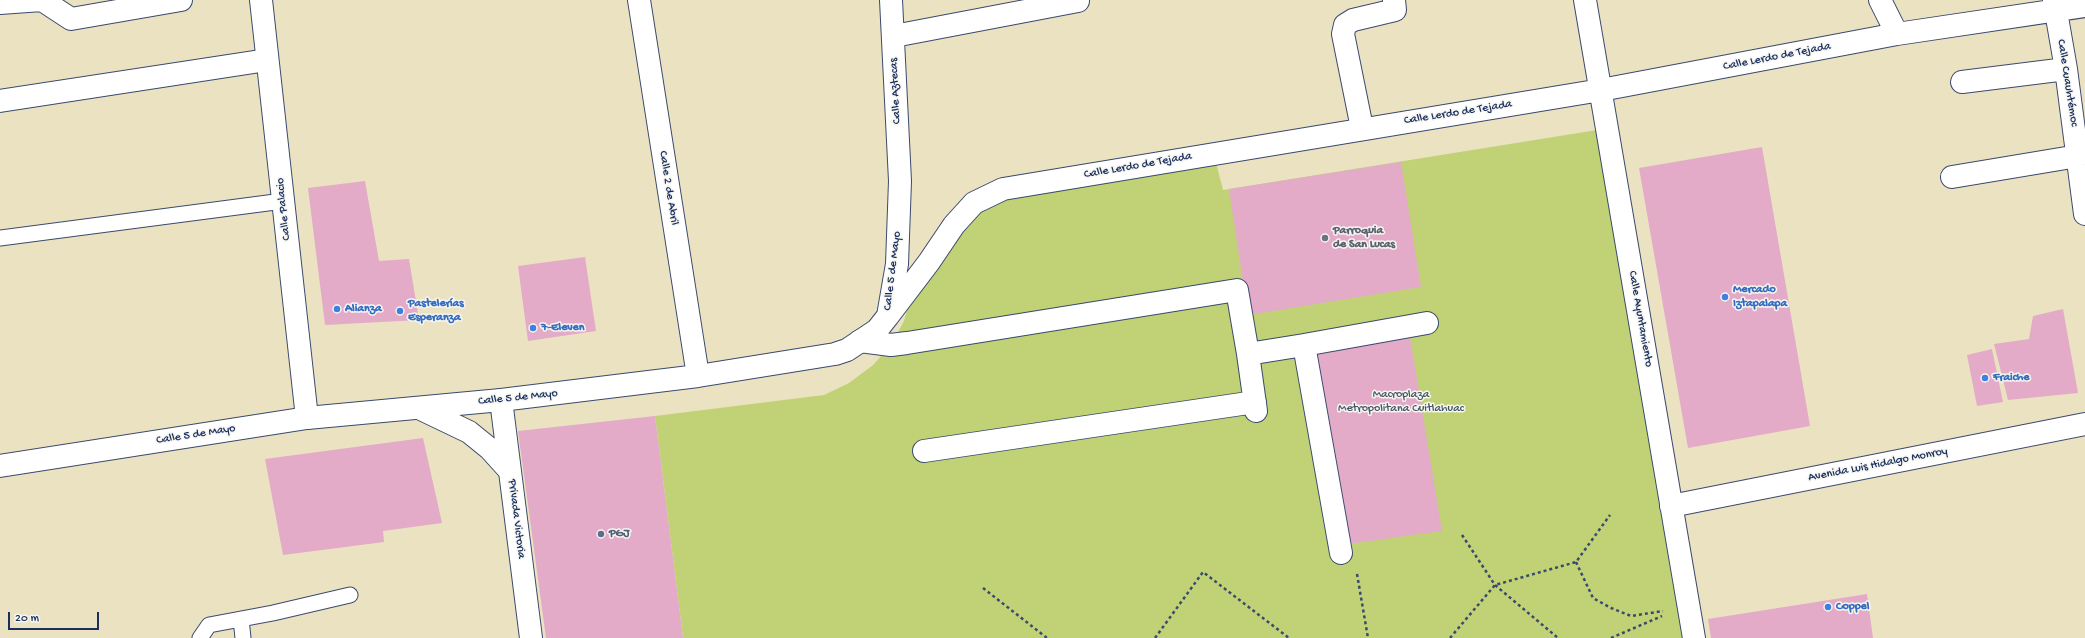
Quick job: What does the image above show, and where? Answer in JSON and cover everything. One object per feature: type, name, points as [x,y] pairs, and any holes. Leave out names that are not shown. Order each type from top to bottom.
[{"type":"street","points":[[0,3],[42,0],[71,20],[181,0]]},
{"type":"street","name":"Calle Palacio","points":[[261,0],[307,418]]},
{"type":"street","name":"Calle 2 de Abril","points":[[639,0],[698,376]]},
{"type":"street","name":"Calle Aztecas","points":[[891,0],[894,36],[900,181]]},
{"type":"street","points":[[1362,128],[1343,34],[1345,24],[1353,20],[1395,10],[1394,0]]},
{"type":"street","name":"Calle Ayuntamiento","points":[[1585,0],[1694,638]]},
{"type":"street","points":[[1880,0],[1897,34]]},
{"type":"street","points":[[894,36],[908,35],[1078,1]]},
{"type":"street","name":"Calle Lerdo de Tejada","points":[[888,316],[930,262],[954,225],[974,203],[1003,189],[1362,128],[1601,90],[2054,5],[2085,6]]},
{"type":"street","name":"Calle Cuauhtémoc","points":[[2054,5],[2066,69],[2085,214]]},
{"type":"street","points":[[0,101],[267,60]]},
{"type":"street","points":[[1962,82],[2066,69]]},
{"type":"street","points":[[1952,177],[2078,156]]},
{"type":"street","name":"Calle 5 de Mayo","points":[[0,466],[307,418],[501,400],[698,376],[835,354],[847,350],[877,330],[888,316],[896,264],[900,181]]},
{"type":"street","points":[[860,341],[891,345],[907,343],[1237,290],[1256,407],[924,451]]},
{"type":"street","points":[[1248,354],[1427,323]]},
{"type":"street","points":[[1304,345],[1341,553]]},
{"type":"street","name":"Privada Victoria","points":[[501,400],[531,638]]},
{"type":"street","points":[[418,408],[443,418],[469,432],[490,449],[510,470]]},
{"type":"street","name":"Avenida Luis Hidalgo Monroy","points":[[1671,506],[2085,424]]},
{"type":"lane","points":[[0,238],[283,200]]},
{"type":"lane","points":[[200,638],[209,625],[350,595]]},
{"type":"lane","points":[[241,619],[243,638]]},
{"type":"path","points":[[1450,638],[1495,586],[1576,562],[1610,515]]},
{"type":"path","points":[[1462,535],[1495,586],[1558,638]]},
{"type":"path","points":[[1576,562],[1593,598],[1610,608],[1631,616],[1665,611]]},
{"type":"path","points":[[1155,638],[1203,572],[1289,638]]},
{"type":"path","points":[[1357,573],[1368,638]]},
{"type":"path","points":[[982,588],[1047,638]]},
{"type":"path","points":[[1611,638],[1666,615]]},
{"type":"green space","name":"Macroplaza Metropolitana Cuitlahuac","points":[[1597,130],[1660,508],[1684,638],[683,638],[655,416],[824,395],[849,383],[873,365],[891,345],[904,321],[912,291],[959,229],[998,199],[1215,159],[1223,190]]},
{"type":"building","name":"Mercado Iztapalapa","points":[[1762,147],[1810,426],[1688,448],[1639,168]]},
{"type":"building","name":"Parroquia de San Lucas","points":[[1401,162],[1421,287],[1248,315],[1229,189]]},
{"type":"building","points":[[365,181],[379,261],[409,259],[419,320],[325,325],[308,188]]},
{"type":"building","points":[[585,257],[596,331],[528,341],[518,266]]},
{"type":"building","points":[[2063,309],[2078,393],[2008,400],[1994,344],[2029,339],[2033,316]]},
{"type":"building","points":[[1409,331],[1442,531],[1348,544],[1316,347]]},
{"type":"building","name":"Fraiche","points":[[1992,349],[2003,402],[1977,406],[1967,355]]},
{"type":"building","name":"PGJ","points":[[655,416],[683,638],[546,638],[518,431]]},
{"type":"building","points":[[423,438],[442,523],[383,531],[384,542],[283,555],[265,459]]},
{"type":"building","name":"Coppel","points":[[1867,594],[1873,638],[1711,638],[1708,619]]},
{"type":"place","name":"Parroquia de San Lucas","points":[[1325,238]]},
{"type":"place","name":"Mercado Iztapalapa","points":[[1725,297]]},
{"type":"place","name":"Alianza","points":[[337,309]]},
{"type":"place","name":"Pastelerías Esperanza","points":[[400,311]]},
{"type":"place","name":"7-Eleven","points":[[533,328]]},
{"type":"place","name":"Fraiche","points":[[1985,378]]},
{"type":"place","name":"PGJ","points":[[601,534]]},
{"type":"place","name":"Coppel","points":[[1828,607]]}]
